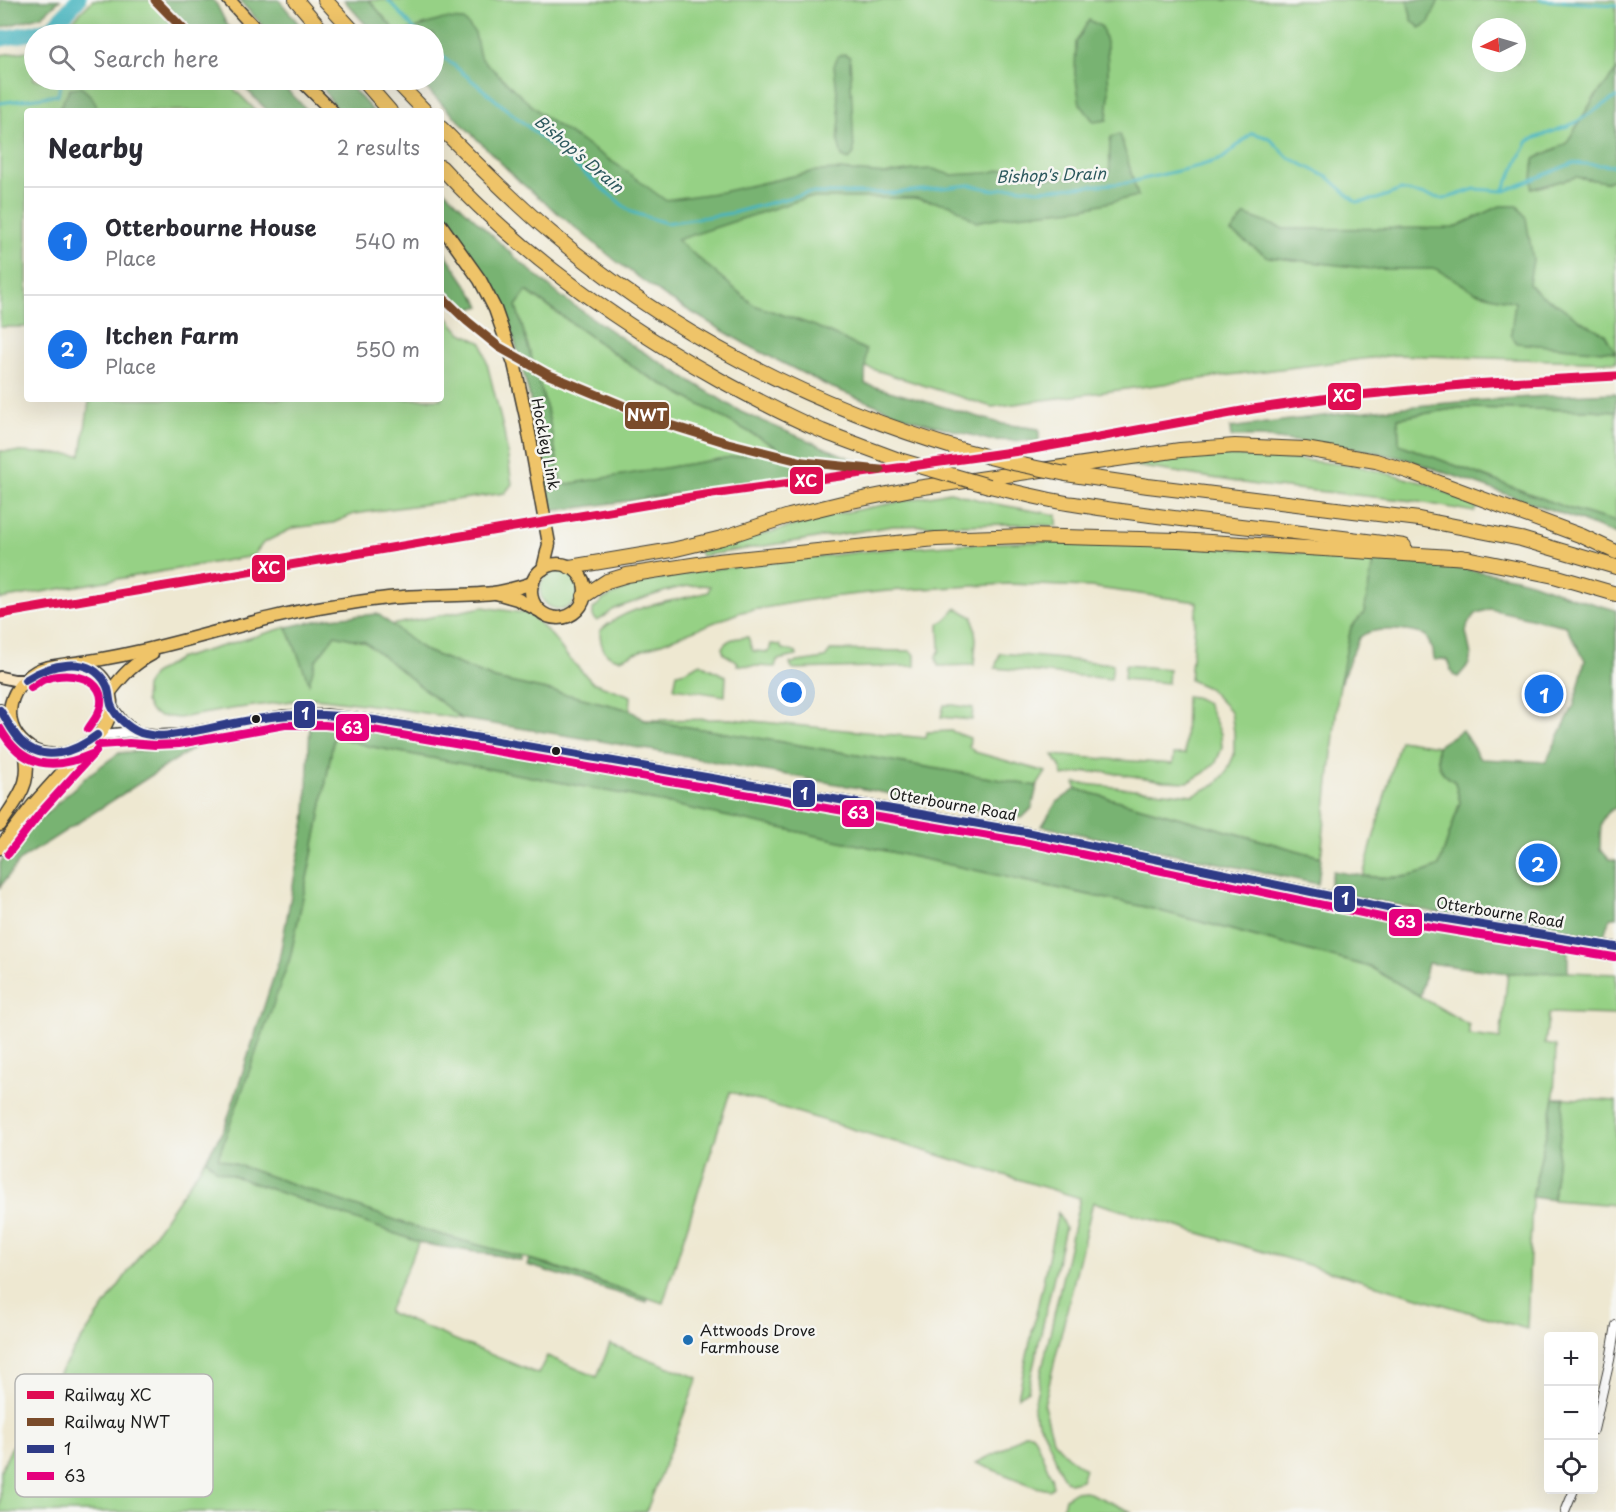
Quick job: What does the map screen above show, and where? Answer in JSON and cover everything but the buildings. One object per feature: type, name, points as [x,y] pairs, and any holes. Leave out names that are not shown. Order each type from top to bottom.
[{"type":"highway","points":[[296,0],[316,24]]},
{"type":"highway","points":[[325,0],[347,24]]},
{"type":"highway","points":[[372,90],[387,108]]},
{"type":"highway","points":[[405,90],[422,108]]},
{"type":"highway","points":[[444,131],[521,207],[557,238],[622,288],[689,332],[749,366],[815,397],[906,433],[962,450],[1066,474],[1419,519],[1521,538],[1616,567]]},
{"type":"highway","points":[[444,171],[508,233],[565,280],[628,324],[690,363],[756,399],[820,430],[899,460],[989,486],[1071,504],[1406,546],[1554,576],[1616,594]]},
{"type":"highway","points":[[568,566],[672,549],[722,538],[789,516],[906,490],[1180,450],[1235,446],[1305,449],[1376,461],[1582,536],[1616,552]]},
{"type":"highway","points":[[585,596],[607,581],[627,575],[718,561],[936,539],[980,537],[1048,536],[1178,540],[1468,558]]},
{"type":"main road","points":[[229,0],[251,24]]},
{"type":"main road","points":[[312,90],[329,108]]},
{"type":"main road","name":"Hockley Link","points":[[444,229],[480,280],[495,309],[514,363],[549,544],[543,569]]},
{"type":"main road","name":"Hockley Link","points":[[549,544],[568,566]]},
{"type":"main road","points":[[494,592],[517,599],[551,617],[563,618],[579,608],[585,596],[583,582],[576,571],[558,564],[539,572],[532,583],[532,598],[540,610]]},
{"type":"main road","points":[[8,721],[10,701],[15,692],[24,680],[39,670],[115,658],[327,607],[399,597],[494,592],[532,583]]},
{"type":"main road","points":[[110,692],[124,673],[137,662],[169,646]]},
{"type":"main road","points":[[0,848],[33,806],[106,726],[111,705],[110,692],[101,677],[88,667],[68,664]]},
{"type":"main road","points":[[0,677],[24,680]]},
{"type":"main road","points":[[0,710],[12,730],[23,743],[33,750],[52,754],[67,753],[92,740]]},
{"type":"main road","points":[[0,825],[27,776],[27,757],[23,743]]},
{"type":"street","points":[[111,705],[123,721],[139,733]]},
{"type":"street","name":"Otterbourne Road","points":[[92,740],[117,732],[178,734],[284,715],[326,714],[375,720],[1026,832],[1406,912],[1616,947]]},
{"type":"street","points":[[1598,1409],[1616,1325]]},
{"type":"street","points":[[1565,1512],[1572,1494]]},
{"type":"green space","points":[[0,0],[60,0],[42,16],[0,28]]},
{"type":"green space","points":[[93,0],[150,0],[173,24],[69,24]]},
{"type":"green space","points":[[161,0],[213,0],[227,24],[184,24]]},
{"type":"green space","points":[[239,0],[279,0],[299,24],[261,24]]},
{"type":"green space","points":[[344,0],[369,0],[389,24],[365,24]]},
{"type":"green space","points":[[369,0],[1616,0],[1616,71],[1593,100],[1566,144],[1534,159],[1532,189],[1576,177],[1606,182],[1616,179],[1616,362],[1396,355],[992,407],[768,336],[444,43],[444,24],[389,24]]},
{"type":"green space","points":[[1407,0],[1439,0],[1428,24],[1420,28],[1412,20]]},
{"type":"green space","points":[[444,19],[464,20],[475,33],[480,57],[523,98],[550,121],[619,166],[665,200],[722,192],[816,171],[840,170],[886,174],[933,169],[951,175],[1022,169],[1035,177],[1049,178],[1109,175],[1111,137],[1120,134],[1138,196],[1084,208],[1007,216],[976,222],[952,205],[914,198],[806,198],[677,240],[754,305],[815,326],[866,350],[865,384],[1003,424],[1039,429],[1039,441],[989,440],[911,419],[828,386],[747,345],[666,297],[616,261],[520,182],[428,90],[444,90],[444,24],[428,24]]},
{"type":"green space","points":[[1089,20],[1102,27],[1107,46],[1109,95],[1107,120],[1094,122],[1080,104],[1075,74],[1076,42]]},
{"type":"green space","points":[[24,51],[24,90],[235,90],[253,108],[24,108],[24,327],[0,327],[0,55]]},
{"type":"green space","points":[[844,54],[850,57],[854,153],[849,160],[842,157],[838,141],[840,119],[834,65],[838,56]]},
{"type":"green space","points":[[1616,71],[1616,179],[1606,182],[1576,177],[1531,189],[1534,159],[1566,144],[1593,100]]},
{"type":"green space","points":[[70,90],[84,90],[92,97],[98,108],[60,108]]},
{"type":"green space","points":[[247,90],[287,90],[305,108],[265,108]]},
{"type":"green space","points":[[325,90],[354,90],[370,108],[336,108]]},
{"type":"green space","points":[[444,190],[518,260],[563,298],[632,345],[741,412],[859,462],[856,471],[817,474],[550,511],[529,394],[513,335],[493,292],[467,248],[444,220]],"holes":[[[527,291],[642,373],[780,449],[562,485],[547,410],[516,306]]]},
{"type":"green space","points":[[1500,206],[1518,206],[1526,218],[1533,260],[1529,284],[1542,296],[1605,334],[1615,352],[1516,343],[1511,334],[1515,302],[1475,292],[1437,269],[1372,269],[1268,257],[1231,232],[1245,215],[1284,229],[1453,228]]},
{"type":"green space","points":[[444,251],[481,306],[467,310],[444,291]]},
{"type":"green space","points":[[526,291],[642,373],[781,449],[562,485],[547,410],[516,306]]},
{"type":"green space","points":[[444,313],[460,332],[482,343],[504,432],[512,484],[505,493],[354,514],[333,523],[293,528],[263,543],[253,556],[0,599],[0,451],[81,455],[89,402],[444,402]]},
{"type":"green space","points":[[1616,393],[1616,412],[1459,408],[1398,418],[1399,444],[1567,508],[1616,522],[1616,535],[1409,460],[1343,447],[1260,437],[1231,437],[1230,428],[1423,405]]},
{"type":"green space","points":[[1459,408],[1616,412],[1616,522],[1567,508],[1399,444],[1398,418]]},
{"type":"green space","points":[[1223,455],[1358,466],[1428,484],[1477,507],[1474,512],[1414,501],[1256,485],[1124,464]]},
{"type":"green space","points":[[950,492],[991,503],[1057,515],[1057,526],[1016,524],[893,526],[701,556],[698,549],[749,538],[836,514]]},
{"type":"green space","points":[[1059,541],[1135,543],[1374,557],[1364,613],[1351,627],[1338,696],[1321,857],[1076,789],[1075,783],[1193,795],[1216,784],[1226,773],[1234,755],[1231,712],[1208,688],[1190,680],[1197,602],[1090,587],[1009,584],[887,591],[821,598],[741,612],[620,659],[610,656],[604,650],[600,631],[637,609],[708,592],[710,586],[691,586],[670,590],[617,608],[597,621],[593,616],[593,609],[604,599],[638,583],[705,570],[877,550]]},
{"type":"green space","points":[[1374,557],[1444,565],[1516,578],[1616,610],[1616,808],[1606,814],[1601,824],[1600,849],[1609,859],[1616,860],[1616,917],[1612,917],[1603,939],[1434,912],[1328,892],[1333,871],[1386,878],[1412,875],[1439,866],[1460,802],[1455,782],[1445,775],[1440,767],[1437,746],[1462,730],[1480,759],[1546,762],[1574,705],[1585,660],[1566,626],[1490,609],[1477,613],[1468,623],[1466,632],[1471,655],[1469,664],[1458,677],[1453,675],[1447,660],[1434,660],[1433,650],[1425,635],[1400,630],[1382,630],[1373,631],[1359,638],[1339,686],[1351,627],[1364,613]]},
{"type":"green space","points":[[559,571],[573,576],[578,590],[573,604],[559,609],[545,604],[540,590],[545,576]]},
{"type":"green space","points":[[483,607],[530,614],[592,682],[631,696],[630,710],[495,679],[424,650],[391,625]]},
{"type":"green space","points":[[956,608],[973,617],[976,639],[974,665],[938,666],[936,657],[940,650],[939,624]]},
{"type":"green space","points":[[378,614],[424,650],[495,679],[630,710],[644,720],[1037,786],[1032,808],[1022,818],[601,741],[462,719],[365,642],[335,635],[316,660],[309,683],[287,627],[329,618]]},
{"type":"green space","points":[[287,627],[309,682],[316,660],[335,635],[365,642],[462,719],[315,698],[179,718],[160,716],[151,712],[145,701],[146,687],[152,675],[178,659]]},
{"type":"green space","points":[[748,637],[753,651],[769,652],[771,644],[780,645],[782,649],[796,652],[797,656],[777,660],[775,667],[737,665],[738,662],[724,654],[722,648],[730,640]]},
{"type":"green space","points":[[831,650],[910,651],[915,655],[915,666],[792,669],[790,663],[825,658]]},
{"type":"green space","points":[[1000,653],[1113,664],[1111,679],[995,668]]},
{"type":"green space","points":[[701,663],[726,676],[725,696],[674,688],[677,673]]},
{"type":"green space","points":[[1125,665],[1169,669],[1168,683],[1124,679]]},
{"type":"green space","points":[[1186,696],[1195,697],[1207,703],[1221,734],[1222,748],[1216,762],[1204,773],[1188,782],[1164,781],[1106,772],[1063,776],[1053,755],[1173,764],[1174,754],[1185,754]]},
{"type":"green space","points":[[944,705],[973,708],[972,720],[941,717]]},
{"type":"green space","points":[[731,719],[926,738],[927,732],[951,731],[970,738],[969,747],[975,752],[1046,772],[1037,786],[644,720]]},
{"type":"green space","points":[[310,724],[363,730],[1014,840],[1317,904],[1505,938],[1568,944],[1568,972],[1508,973],[1428,963],[1420,996],[1370,967],[1145,907],[628,795],[368,746],[334,736],[318,826],[290,958],[218,1158],[424,1230],[522,1257],[521,1261],[424,1244],[217,1170],[206,1159],[225,1127],[279,960],[306,815]]},
{"type":"green space","points":[[334,736],[368,746],[628,795],[1145,907],[1370,967],[1469,1025],[1469,1035],[1500,1039],[1508,973],[1616,974],[1616,1015],[1549,1013],[1545,1044],[1556,1046],[1554,1098],[1532,1197],[1527,1329],[1093,1202],[1044,1405],[1053,1440],[1067,1456],[1085,1469],[1081,1480],[1070,1483],[1066,1480],[1033,1410],[1080,1198],[730,1092],[663,1303],[547,1264],[424,1230],[388,1312],[538,1374],[547,1356],[597,1377],[610,1344],[698,1378],[646,1512],[0,1512],[0,1472],[15,1440],[15,1497],[213,1497],[213,1374],[58,1374],[206,1159],[211,1165],[290,958],[318,826]]},
{"type":"green space","points":[[1400,740],[1437,746],[1440,767],[1445,775],[1455,782],[1460,802],[1439,866],[1420,874],[1402,877],[1363,876]]},
{"type":"green space","points":[[197,746],[20,860],[0,887],[0,863],[15,842],[87,776],[119,753]]},
{"type":"green space","points":[[1076,789],[1321,857],[1318,884],[1042,826],[1056,803]]},
{"type":"green space","points":[[1554,1098],[1564,1098],[1553,1200],[1532,1197]]},
{"type":"green space","points":[[1564,1098],[1616,1101],[1616,1205],[1553,1200]]},
{"type":"green space","points":[[1058,1212],[1065,1228],[1028,1390],[1018,1397]]},
{"type":"green space","points":[[529,1259],[648,1298],[647,1302],[527,1265]]},
{"type":"green space","points":[[1025,1433],[1031,1433],[1034,1436],[1051,1476],[1053,1487],[1049,1490],[976,1463],[1002,1450]]},
{"type":"green space","points":[[1085,1491],[1132,1512],[1062,1512],[1065,1498],[1074,1492]]},
{"type":"waterway","points":[[56,24],[78,0]]},
{"type":"waterway","name":"Bishop's Drain","points":[[388,0],[410,24]]},
{"type":"waterway","points":[[1540,0],[1616,5]]},
{"type":"waterway","points":[[0,39],[24,34]]},
{"type":"waterway","name":"Bishop's Drain","points":[[444,57],[631,212],[666,223],[732,213],[807,193],[894,193],[970,185],[993,190],[1014,187],[1038,190],[1126,183],[1222,159],[1252,133],[1269,138],[1288,157],[1329,178],[1356,202],[1377,199],[1401,190],[1444,199],[1475,189],[1503,191],[1528,141],[1575,123],[1616,97]]},
{"type":"waterway","points":[[0,103],[58,95],[59,90]]},
{"type":"waterway","points":[[1505,191],[1573,163],[1616,165]]},
{"type":"rail line","name":"NWT","points":[[155,0],[178,24]]},
{"type":"rail line","name":"NWT","points":[[444,299],[499,347],[547,374],[670,425],[803,462],[880,470]]},
{"type":"rail line","name":"XC","points":[[0,614],[698,496],[1033,449],[1253,409],[1329,398],[1472,384],[1616,376]]},
{"type":"transit line","name":"1","points":[[25,680],[56,666],[79,665],[89,668],[99,674],[106,684],[113,710],[121,719],[140,733],[151,735],[163,736],[284,715],[323,715],[375,720],[1026,832],[1416,914],[1616,947]]},
{"type":"transit line","name":"63","points":[[31,688],[43,680],[60,676],[80,677],[96,686],[101,704],[98,714],[88,729]]},
{"type":"transit line","name":"1","points":[[0,710],[21,741],[39,752],[59,753],[79,746],[97,735]]},
{"type":"transit line","name":"63","points":[[98,745],[179,744],[285,725],[325,725],[373,730],[1024,842],[1414,924],[1614,957]]},
{"type":"transit line","name":"63","points":[[0,728],[18,751],[40,762],[64,763],[92,754]]},
{"type":"transit line","name":"63","points":[[8,854],[41,812],[96,751]]},
{"type":"place","name":"Otterbourne House","points":[[1544,694]]},
{"type":"place","name":"Itchen Farm","points":[[1538,863]]},
{"type":"place","name":"Attwoods Drove Farmhouse","points":[[688,1340]]}]
